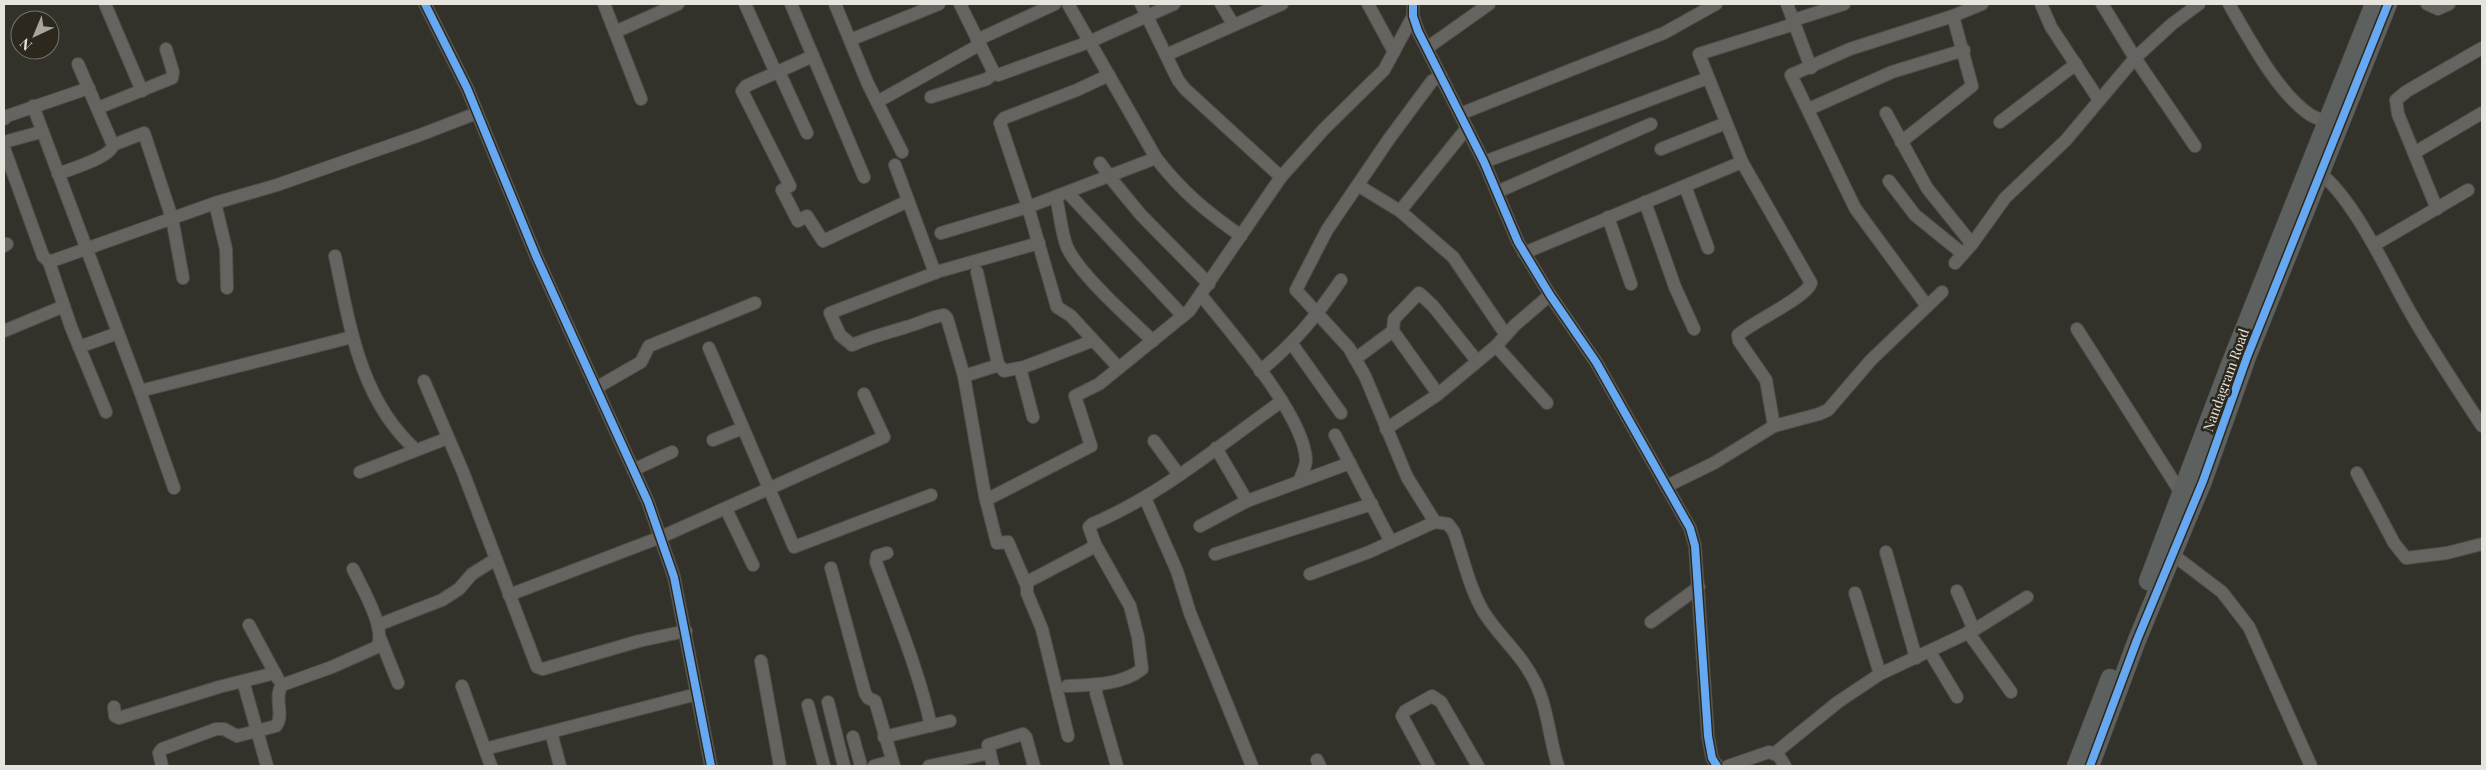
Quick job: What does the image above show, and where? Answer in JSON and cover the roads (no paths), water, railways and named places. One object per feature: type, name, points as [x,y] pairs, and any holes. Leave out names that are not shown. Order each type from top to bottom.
[{"type":"street","points":[[105,4],[142,91]]},
{"type":"street","points":[[426,4],[477,113],[536,256],[633,470],[661,538],[674,577],[686,631],[711,766]]},
{"type":"street","points":[[604,4],[641,99]]},
{"type":"street","points":[[615,32],[678,4]]},
{"type":"street","points":[[745,4],[807,132]]},
{"type":"street","points":[[791,4],[864,177]]},
{"type":"street","points":[[835,4],[877,102],[902,152]]},
{"type":"street","points":[[850,40],[939,4]]},
{"type":"street","points":[[960,4],[994,73],[998,75],[1089,42],[1174,4]]},
{"type":"street","points":[[877,102],[978,43],[1055,4]]},
{"type":"street","points":[[1068,4],[1156,158],[1175,181],[1203,209],[1241,236]]},
{"type":"street","points":[[1141,4],[1185,89],[1281,177]]},
{"type":"street","points":[[1221,4],[1233,24]]},
{"type":"street","points":[[1166,55],[1282,4]]},
{"type":"street","points":[[1368,4],[1394,52]]},
{"type":"street","points":[[1427,48],[1489,4]]},
{"type":"street","points":[[1460,114],[1664,33],[1716,4]]},
{"type":"street","points":[[1787,4],[1811,68]]},
{"type":"street","points":[[1774,426],[1766,380],[1739,341],[1738,335],[1794,299],[1806,290],[1810,283],[1742,162],[1699,54],[1788,26],[1794,22],[1844,4]]},
{"type":"street","points":[[1927,306],[1855,208],[1791,75],[1811,68],[1850,49],[1954,16],[1982,4]]},
{"type":"street","points":[[2041,4],[2051,27],[2099,100]]},
{"type":"street","points":[[2102,4],[2135,58],[2195,146]]},
{"type":"street","points":[[1889,181],[1915,215],[1959,259],[2005,198],[2066,140],[2135,58],[2172,24],[2200,4]]},
{"type":"street","points":[[2229,4],[2261,58],[2292,98],[2308,113],[2332,124]]},
{"type":"street","name":"Nandagram Road","points":[[2076,766],[2106,706],[2138,623],[2181,493],[2218,418],[2332,124],[2374,4]]},
{"type":"street","name":"Nandagram Road","points":[[2332,124],[2388,4]]},
{"type":"street","points":[[2428,4],[2438,9],[2449,4]]},
{"type":"street","points":[[986,500],[1091,446],[1075,396],[1091,389],[1183,316],[1205,290],[1281,177],[1324,129],[1376,80],[1394,52],[1413,10]]},
{"type":"street","points":[[1413,10],[1427,48],[1484,162],[1524,253],[1596,362],[1690,528],[1695,546],[1708,736],[1716,766]]},
{"type":"street","points":[[1901,142],[1972,86],[1954,16]]},
{"type":"street","points":[[2437,209],[2395,105],[2398,97],[2482,48]]},
{"type":"street","points":[[98,108],[172,78],[173,72],[166,49]]},
{"type":"street","points":[[1809,109],[1892,72],[1964,50]]},
{"type":"street","points":[[813,56],[746,86],[742,91],[790,186],[782,190],[798,221],[807,216],[823,241],[908,201]]},
{"type":"street","points":[[58,174],[104,156],[112,150],[113,145],[78,64]]},
{"type":"street","points":[[2000,122],[2076,64]]},
{"type":"street","points":[[931,97],[987,80],[994,73]]},
{"type":"street","points":[[1108,75],[1077,90],[1001,120],[1001,129],[1028,207],[1057,307],[1071,316],[1092,341],[1119,368]]},
{"type":"street","points":[[1435,522],[1407,476],[1349,348],[1296,290],[1327,230],[1410,110],[1432,81],[1441,76]]},
{"type":"street","points":[[1484,162],[1708,78]]},
{"type":"street","points":[[4,119],[7,116],[33,106],[89,88]]},
{"type":"street","points":[[33,106],[174,488]]},
{"type":"street","points":[[49,262],[87,250],[215,202],[277,185],[477,113]]},
{"type":"street","points":[[1886,113],[1932,197],[1972,244]]},
{"type":"street","points":[[2414,153],[2482,113]]},
{"type":"street","points":[[1661,149],[1726,123]]},
{"type":"street","points":[[1496,192],[1651,124]]},
{"type":"street","points":[[1400,211],[1467,128]]},
{"type":"street","points":[[4,142],[41,132]]},
{"type":"street","points":[[113,145],[144,133],[172,218],[183,278]]},
{"type":"street","points":[[4,148],[43,256],[49,262],[79,347],[106,412]]},
{"type":"street","points":[[941,233],[1028,207],[1156,158]]},
{"type":"street","points":[[1524,253],[1608,216],[1742,162]]},
{"type":"street","points":[[1100,163],[1113,182],[1205,290],[1282,401],[1300,438],[1306,461],[1299,482]]},
{"type":"street","points":[[895,165],[935,273]]},
{"type":"street","points":[[2315,169],[2341,196],[2374,245],[2410,311],[2482,426]]},
{"type":"street","points":[[1359,186],[1400,211],[1453,257],[1506,335]]},
{"type":"street","points":[[1685,186],[1708,248]]},
{"type":"street","points":[[2374,245],[2468,190]]},
{"type":"street","points":[[1062,195],[1183,316]]},
{"type":"street","points":[[1062,195],[1065,238],[1071,253],[1094,282],[1153,341]]},
{"type":"street","points":[[215,202],[226,249],[227,288]]},
{"type":"street","points":[[1645,202],[1675,287],[1694,329]]},
{"type":"street","points":[[1608,216],[1631,284]]},
{"type":"street","points":[[1039,244],[935,273],[830,313],[840,335],[852,345],[879,334],[944,315],[947,318],[964,376],[986,500],[997,543],[1008,542],[1041,624],[1068,736]]},
{"type":"street","points":[[335,256],[352,337],[375,400],[400,436],[416,450]]},
{"type":"street","points":[[977,272],[999,365],[1004,371],[1020,368],[1092,341]]},
{"type":"street","points":[[1260,371],[1292,344],[1318,313],[1341,280]]},
{"type":"street","points":[[1667,486],[1714,463],[1774,426],[1828,410],[1872,360],[1942,292]]},
{"type":"street","points":[[1438,394],[1394,331],[1394,319],[1419,293],[1433,306],[1477,361]]},
{"type":"street","points":[[1386,429],[1438,394],[1496,346],[1550,295]]},
{"type":"street","points":[[596,388],[641,362],[649,346],[755,303]]},
{"type":"street","points":[[4,331],[64,306]]},
{"type":"street","points":[[2077,329],[2181,493]]},
{"type":"street","points":[[1355,359],[1394,331]]},
{"type":"street","points":[[79,347],[118,333]]},
{"type":"street","points":[[140,392],[352,337]]},
{"type":"street","points":[[1292,344],[1341,413]]},
{"type":"street","points":[[1496,346],[1547,403]]},
{"type":"street","points":[[709,348],[768,490],[794,547],[932,495]]},
{"type":"street","points":[[964,376],[999,365]]},
{"type":"street","points":[[1020,368],[1033,417]]},
{"type":"street","points":[[424,381],[496,559],[535,664],[540,669],[686,631]]},
{"type":"street","points":[[509,595],[661,538],[884,437],[864,394]]},
{"type":"street","points":[[1067,686],[1096,684],[1132,677],[1142,669],[1138,637],[1130,606],[1095,544],[1090,526],[1145,498],[1282,401]]},
{"type":"street","name":"Nandagram Road","points":[[2138,623],[2172,554],[2203,481],[2218,418]]},
{"type":"street","points":[[713,440],[742,428]]},
{"type":"street","points":[[1335,435],[1391,542]]},
{"type":"street","points":[[360,472],[448,438]]},
{"type":"street","points":[[1154,441],[1179,475]]},
{"type":"street","points":[[1216,448],[1247,501]]},
{"type":"street","points":[[633,470],[672,452]]},
{"type":"street","points":[[1200,526],[1247,501],[1350,463]]},
{"type":"street","points":[[2357,473],[2394,543],[2406,558],[2411,559],[2447,553],[2482,544]]},
{"type":"street","points":[[1145,498],[1174,563],[1190,613],[1252,766]]},
{"type":"street","points":[[1215,554],[1372,504]]},
{"type":"street","points":[[726,509],[753,565]]},
{"type":"street","points":[[1310,574],[1391,542],[1435,522],[1451,525],[1483,612],[1516,650],[1536,682],[1545,710],[1551,744],[1558,766]]},
{"type":"street","points":[[1026,584],[1029,580],[1090,549],[1095,544]]},
{"type":"street","points":[[1886,552],[1916,658]]},
{"type":"street","points":[[887,553],[877,556],[876,562],[896,622],[907,640],[931,726]]},
{"type":"street","points":[[2172,554],[2222,592],[2249,627],[2311,766]]},
{"type":"street","points":[[379,632],[442,600],[459,589],[472,574],[496,559]]},
{"type":"street","points":[[831,568],[865,694],[868,698],[875,701],[893,764],[874,766]]},
{"type":"street","points":[[353,569],[398,682]]},
{"type":"street","points":[[1651,622],[1698,587]]},
{"type":"street","points":[[1957,591],[1971,631],[2011,692]]},
{"type":"street","points":[[1854,593],[1880,674]]},
{"type":"street","points":[[1775,753],[1838,702],[1880,674],[1971,631],[2027,597]]},
{"type":"street","points":[[250,625],[282,686]]},
{"type":"street","points":[[162,766],[160,750],[208,732],[224,729],[236,736],[257,732],[278,724],[277,697],[282,686],[372,650],[377,647],[379,632]]},
{"type":"street","points":[[1930,652],[1957,697]]},
{"type":"street","points":[[761,661],[780,766]]},
{"type":"street","points":[[114,707],[115,716],[120,718],[275,673]]},
{"type":"street","points":[[243,681],[267,766]]},
{"type":"street","points":[[1096,684],[1096,692],[1117,766]]},
{"type":"street","points":[[462,686],[491,766]]},
{"type":"street","points":[[485,749],[697,694]]},
{"type":"street","points":[[1429,766],[1402,716],[1405,710],[1432,696],[1441,702],[1478,766]]},
{"type":"street","points":[[828,702],[844,766]]},
{"type":"street","points":[[808,705],[824,766]]},
{"type":"street","name":"Nandagram Road","points":[[2090,766],[2106,706]]},
{"type":"street","points":[[884,737],[950,721]]},
{"type":"street","points":[[816,735],[835,731]]},
{"type":"street","points":[[551,732],[560,766]]},
{"type":"street","points":[[993,766],[988,745],[1023,734],[1026,737],[1034,766]]},
{"type":"street","points":[[853,737],[862,766]]},
{"type":"street","points":[[1728,766],[1770,752],[1775,753],[1785,766]]},
{"type":"street","points":[[936,766],[990,753]]}]
